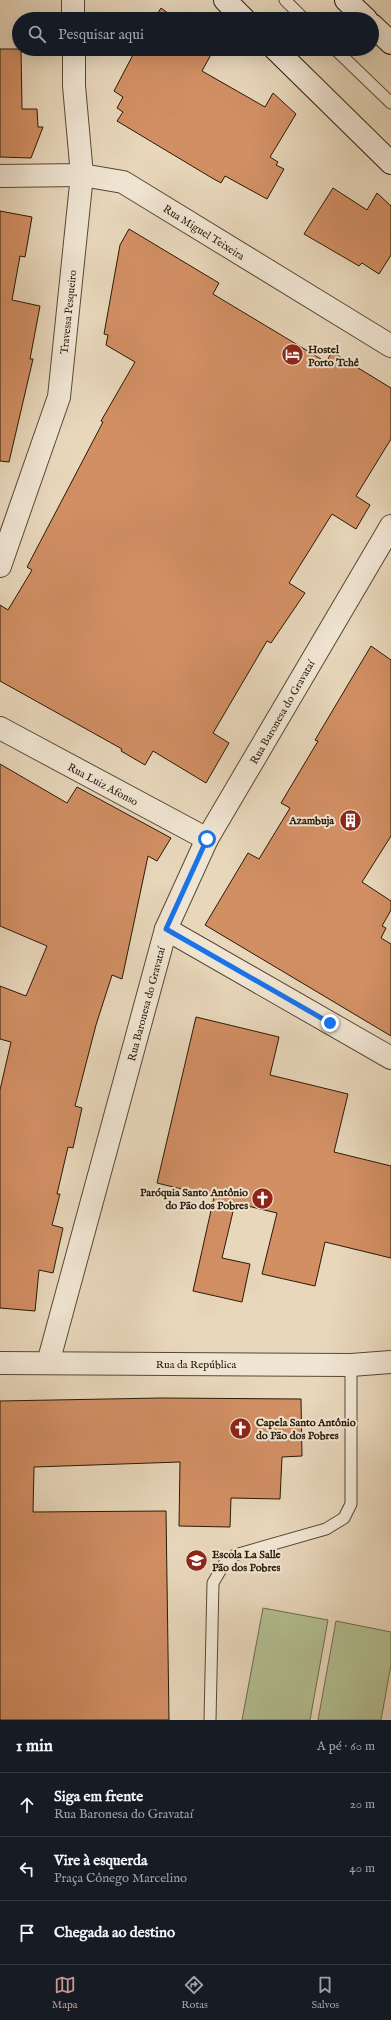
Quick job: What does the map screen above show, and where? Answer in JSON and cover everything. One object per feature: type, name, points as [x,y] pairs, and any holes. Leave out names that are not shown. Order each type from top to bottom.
[{"type":"street","points":[[72,0],[73,12]]},
{"type":"street","points":[[225,0],[237,12]]},
{"type":"street","points":[[346,0],[359,12]]},
{"type":"street","points":[[379,32],[391,43]]},
{"type":"street","name":"Travessa Pesqueiro","points":[[0,566],[59,397],[82,175],[74,86],[74,56]]},
{"type":"street","points":[[282,56],[391,163]]},
{"type":"street","name":"Rua Miguel Teixeira","points":[[0,176],[82,175],[123,182],[391,346]]},
{"type":"street","name":"Rua Baronesa do Gravataí","points":[[48,1363],[166,929],[207,839],[391,526]]},
{"type":"street","name":"Rua Luiz Afonso","points":[[0,728],[207,839]]},
{"type":"street","points":[[166,929],[391,1058]]},
{"type":"street","name":"Rua da República","points":[[0,1363],[351,1364],[391,1362]]},
{"type":"lane","points":[[285,0],[297,12]]},
{"type":"lane","points":[[342,56],[391,103]]},
{"type":"lane","points":[[210,1720],[213,1583],[224,1564],[236,1555],[326,1529],[344,1518],[351,1504],[351,1364]]},
{"type":"green space","points":[[263,1608],[328,1620],[310,1720],[242,1720]]},
{"type":"green space","points":[[336,1621],[391,1632],[391,1665],[381,1720],[318,1720]]},
{"type":"building","points":[[161,8],[166,12],[158,12]]},
{"type":"building","points":[[0,49],[12,49],[12,56],[21,56],[22,109],[37,109],[38,127],[43,127],[31,158],[0,157]]},
{"type":"building","points":[[132,56],[210,56],[202,71],[265,107],[273,93],[296,114],[270,157],[278,162],[276,165],[284,169],[267,199],[225,176],[221,183],[117,121],[123,112],[117,108],[123,97],[114,91]]},
{"type":"building","points":[[333,188],[367,210],[377,193],[391,206],[391,255],[379,274],[362,263],[359,266],[304,234]]},
{"type":"building","points":[[0,211],[32,217],[25,257],[20,256],[12,300],[40,306],[30,359],[33,359],[9,462],[0,461]]},
{"type":"building","points":[[129,229],[219,283],[213,294],[326,362],[332,352],[391,388],[391,439],[356,496],[370,505],[356,529],[332,514],[289,583],[305,593],[271,643],[267,641],[213,733],[229,743],[206,783],[153,751],[145,765],[121,751],[122,749],[0,681],[0,605],[8,610],[32,570],[27,567],[103,422],[101,421],[135,362],[106,345],[108,335],[104,334],[120,245]]},
{"type":"building","points":[[371,646],[391,660],[391,836],[362,882],[391,901],[391,910],[382,926],[386,928],[381,938],[391,944],[391,1036],[205,925],[248,853],[259,859],[290,808],[281,803],[318,741],[315,740]]},
{"type":"building","points":[[0,764],[67,803],[77,787],[171,838],[157,861],[148,856],[122,979],[112,975],[96,1025],[75,1106],[82,1108],[73,1148],[68,1147],[57,1194],[60,1194],[52,1225],[63,1228],[53,1273],[39,1270],[35,1311],[0,1308],[0,1090],[11,1042],[0,1039],[0,986],[26,996],[47,946],[0,926]]},
{"type":"building","name":"Paróquia Santo Antônio do Pão dos Pobres","points":[[196,1017],[279,1037],[270,1075],[348,1094],[334,1152],[391,1166],[391,1258],[325,1242],[315,1286],[262,1274],[277,1213],[235,1203],[222,1258],[250,1264],[242,1302],[193,1291],[214,1197],[157,1183]]},
{"type":"building","points":[[160,1398],[301,1399],[302,1456],[282,1457],[280,1499],[231,1498],[230,1527],[179,1526],[180,1462],[34,1467],[33,1512],[166,1511],[169,1720],[0,1720],[0,1401]]},
{"type":"place","name":"Hostel Porto Tchê","points":[[292,355]]},
{"type":"place","name":"Azambuja","points":[[350,820]]},
{"type":"place","name":"Paróquia Santo Antônio do Pão dos Pobres","points":[[263,1198]]},
{"type":"place","name":"Capela Santo Antônio do Pão dos Pobres","points":[[240,1428]]},
{"type":"place","name":"Escola La Salle Pão dos Pobres","points":[[196,1560]]},
{"type":"route","points":[[207,839],[166,929],[330,1023]]}]
